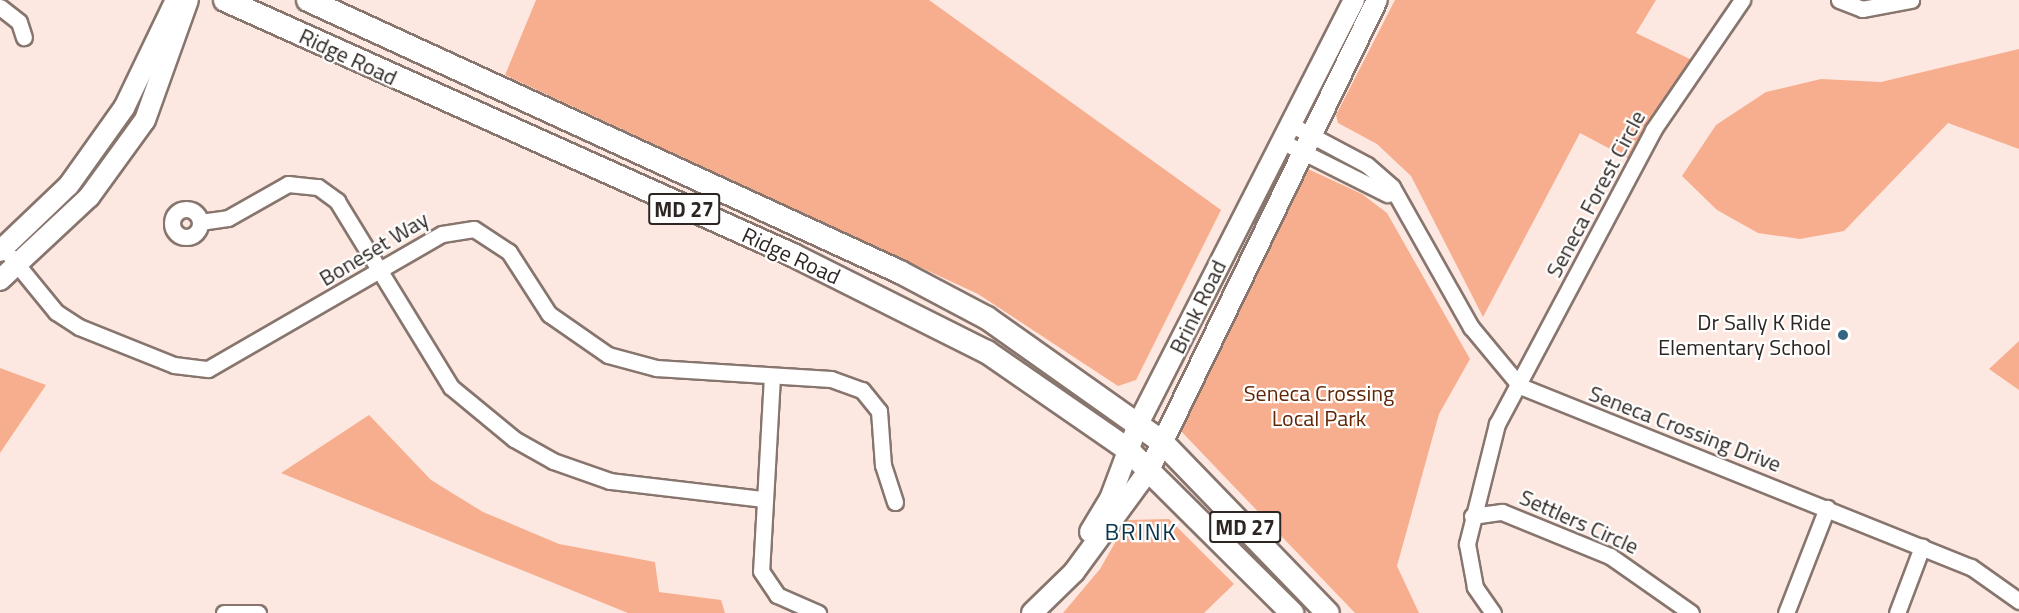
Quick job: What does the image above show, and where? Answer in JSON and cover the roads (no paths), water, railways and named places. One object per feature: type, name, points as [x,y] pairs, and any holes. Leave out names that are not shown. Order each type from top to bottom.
[{"type":"highway","name":"Ridge Road","points":[[225,0],[813,266],[987,352],[1127,449],[1292,613]]},
{"type":"highway","name":"Ridge Road","points":[[309,0],[900,272],[987,318],[1139,422],[1162,442],[1328,613]]},
{"type":"main road","points":[[1,248],[69,185],[124,108],[176,0]]},
{"type":"main road","points":[[0,280],[18,267],[89,197],[145,120],[188,0]]},
{"type":"main road","name":"Brink Road","points":[[1020,613],[1062,572],[1098,520],[1139,422],[1354,0]]},
{"type":"main road","name":"Brink Road","points":[[1032,613],[1074,572],[1149,470],[1310,144],[1377,0]]},
{"type":"street","name":"Seneca Forest Circle","points":[[1493,613],[1475,587],[1467,558],[1472,516],[1497,424],[1520,386],[1653,130],[1742,0]]},
{"type":"street","points":[[1839,0],[1862,9],[1911,0]]},
{"type":"street","points":[[0,7],[19,22],[24,37]]},
{"type":"street","name":"Seneca Crossing Drive","points":[[1286,133],[1310,144],[1376,185],[1410,213],[1471,327],[1520,386],[1971,567],[2019,601]]},
{"type":"street","points":[[200,222],[228,218],[288,184],[309,184],[337,201],[451,387],[514,439],[553,461],[610,481],[763,499]]},
{"type":"street","name":"Boneset Way","points":[[1,248],[56,312],[79,327],[190,369],[226,362],[380,273],[442,234],[474,229],[498,240],[509,252],[549,314],[608,355],[634,365],[831,379],[862,390],[879,411],[883,465],[895,502]]},
{"type":"street","points":[[772,376],[759,560],[765,579],[788,602],[818,613]]},
{"type":"street","points":[[1786,613],[1827,508]]},
{"type":"street","name":"Settlers Circle","points":[[1472,516],[1502,512],[1610,556],[1691,613]]},
{"type":"street","points":[[1897,613],[1922,547]]},
{"type":"street","points":[[224,613],[258,613]]},
{"type":"place","name":"Dr Sally K Ride Elementary School","points":[[1843,335]]},
{"type":"district","name":"BRINK","points":[[1141,532]]},
{"type":"park label","name":"Seneca Crossing Local Park","points":[[1319,406]]}]
